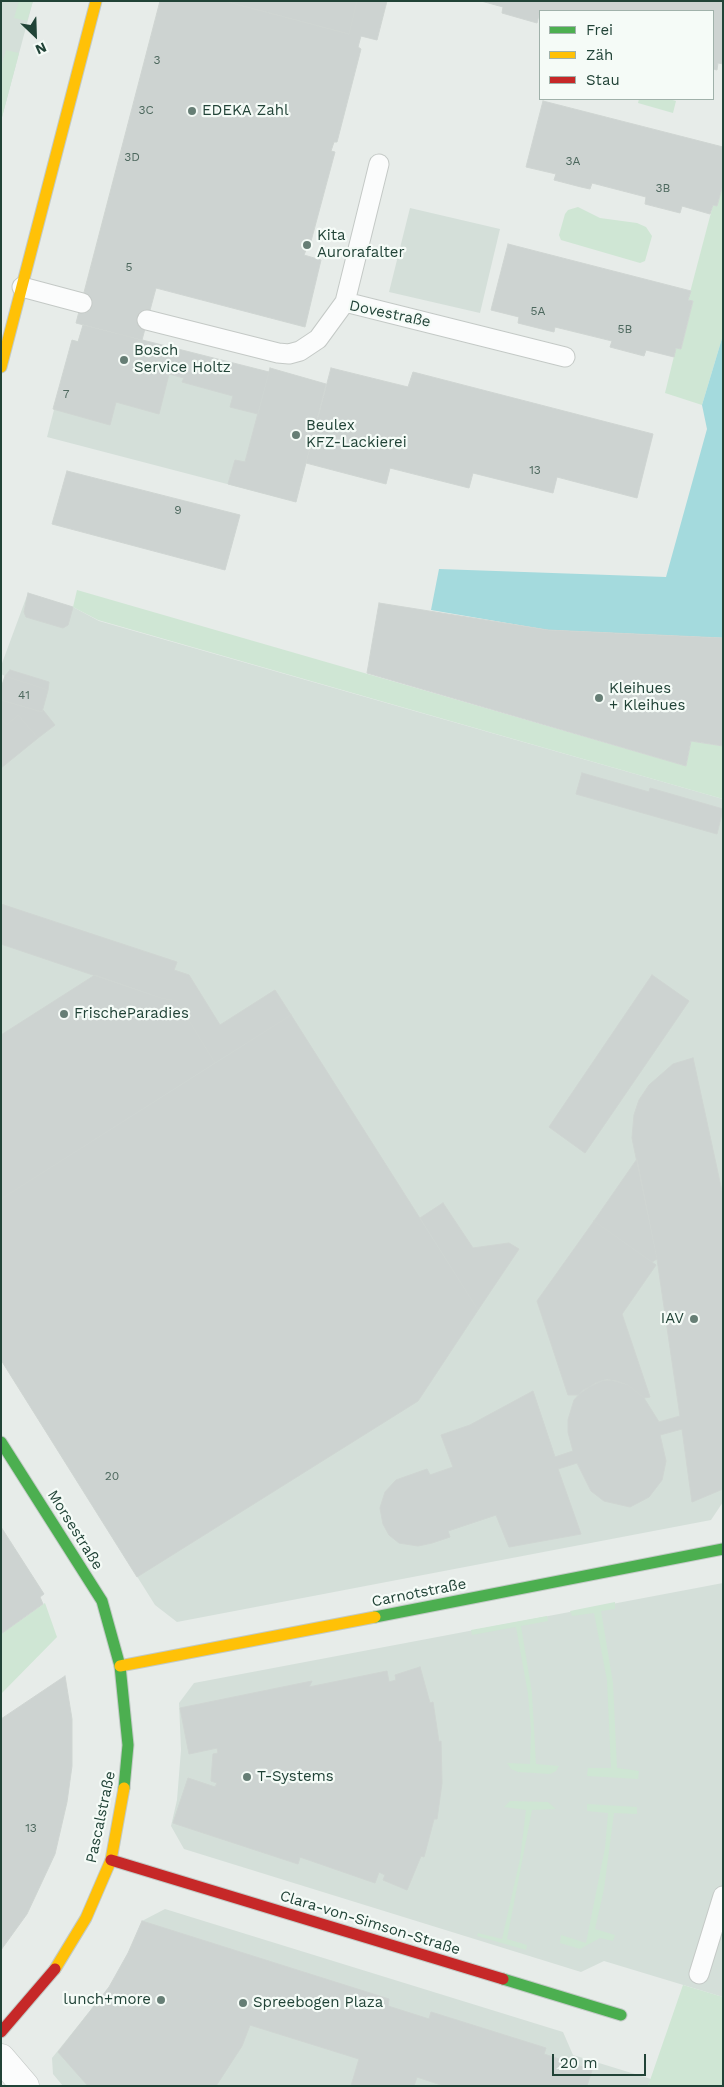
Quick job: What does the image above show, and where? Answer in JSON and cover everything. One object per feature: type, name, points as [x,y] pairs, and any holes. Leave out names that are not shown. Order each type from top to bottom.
[{"type":"street","points":[[1,367],[96,1]]},
{"type":"street","name":"Morsestraße","points":[[1,1442],[102,1601],[113,1638]]},
{"type":"street","name":"Carnotstraße","points":[[120,1666],[723,1549]]},
{"type":"street","name":"Pascalstraße","points":[[1,2032],[46,1982],[64,1956],[86,1918],[110,1860],[126,1779],[128,1745],[120,1666],[113,1638]]},
{"type":"street","name":"Clara-von-Simson-Straße","points":[[110,1860],[621,2015]]},
{"type":"street","points":[[1,2058],[25,2086]]},
{"type":"lane","points":[[345,302],[379,164]]},
{"type":"lane","points":[[22,287],[82,303]]},
{"type":"lane","name":"Dovestraße","points":[[147,320],[278,353],[289,354],[300,350],[318,339],[345,302],[565,356]]},
{"type":"lane","points":[[700,1974],[723,1896]]},
{"type":"shaded area","points":[[1,1],[33,1],[1,121]]},
{"type":"shaded area","points":[[410,208],[500,229],[480,313],[389,292]]},
{"type":"shaded area","points":[[83,325],[196,355],[269,372],[270,368],[326,384],[296,502],[47,437],[72,340],[78,341]]},
{"type":"shaded area","points":[[28,593],[73,607],[99,621],[723,799],[723,1502],[711,1520],[177,1622],[155,1605],[1,1360],[1,688],[5,676],[1,674],[1,666]]},
{"type":"shaded area","points":[[723,1583],[723,1997],[604,1961],[581,1972],[184,1849],[171,1826],[177,1800],[181,1750],[179,1703],[194,1683]]},
{"type":"shaded area","name":"Spreebogen Plaza","points":[[165,1909],[563,2032],[573,2055],[651,2079],[648,2086],[63,2086],[53,2074],[52,2058],[109,1987],[128,1953],[142,1921]]},
{"type":"green space","points":[[19,1],[33,1],[27,21],[14,18]]},
{"type":"green space","points":[[6,50],[19,53],[1,121],[1,67]]},
{"type":"green space","points":[[639,100],[676,101],[673,113],[638,103]]},
{"type":"green space","points":[[723,185],[723,335],[702,405],[665,393],[676,348],[681,349],[693,301],[688,300],[713,205],[717,206]]},
{"type":"green space","points":[[578,207],[600,218],[637,223],[646,227],[652,236],[645,261],[640,263],[561,240],[559,235],[565,214],[568,210]]},
{"type":"green space","points":[[77,590],[686,766],[691,741],[723,746],[723,799],[98,620],[73,607]]},
{"type":"green space","points":[[615,1602],[615,1609],[601,1611],[613,1683],[617,1768],[639,1771],[638,1779],[587,1776],[588,1768],[611,1768],[607,1680],[594,1613],[572,1616],[570,1611]]},
{"type":"green space","points":[[45,1603],[57,1637],[1,1694],[1,1634]]},
{"type":"green space","points":[[547,1616],[548,1621],[521,1626],[532,1693],[536,1764],[559,1766],[556,1771],[550,1774],[518,1772],[511,1769],[507,1763],[530,1764],[531,1730],[528,1694],[516,1627],[472,1635],[471,1630]]},
{"type":"green space","points":[[510,1801],[548,1802],[556,1809],[532,1810],[507,1939],[527,1945],[526,1950],[477,1936],[478,1933],[502,1939],[520,1859],[526,1810],[504,1807]]},
{"type":"green space","points":[[587,1804],[637,1807],[637,1814],[614,1813],[604,1889],[595,1929],[615,1935],[613,1941],[600,1938],[580,1949],[560,1943],[561,1935],[586,1943],[605,1848],[608,1813],[587,1811]]},
{"type":"green space","points":[[683,1985],[723,1997],[723,2086],[648,2086]]},
{"type":"water","points":[[723,335],[723,638],[548,630],[431,610],[439,569],[666,577],[707,429],[702,405]]},
{"type":"building","points":[[160,1],[224,1],[349,34],[357,1],[387,1],[377,40],[361,36],[358,47],[361,49],[337,142],[334,142],[331,151],[335,152],[310,245],[308,245],[304,255],[321,260],[305,327],[156,288],[142,340],[76,323]]},
{"type":"building","points":[[224,1],[357,1],[349,34]]},
{"type":"building","points":[[481,1],[723,1],[723,64],[718,63],[717,70],[714,69],[714,10],[539,10],[537,23],[502,13],[503,7]]},
{"type":"building","points":[[543,101],[723,147],[723,185],[717,206],[713,205],[710,214],[682,206],[680,213],[645,204],[646,197],[592,183],[590,189],[581,187],[554,180],[556,174],[526,167]]},
{"type":"building","points":[[508,244],[691,291],[688,300],[693,301],[681,349],[676,348],[674,357],[646,350],[644,356],[610,347],[612,341],[555,327],[554,332],[518,323],[519,317],[491,310]]},
{"type":"building","points":[[83,325],[269,372],[258,414],[230,407],[233,396],[182,382],[184,378],[169,374],[159,414],[116,402],[110,425],[53,409],[72,340],[78,342]]},
{"type":"building","points":[[270,368],[326,384],[296,502],[228,484],[235,460],[245,462]]},
{"type":"building","points":[[331,368],[408,387],[413,372],[653,434],[637,498],[557,477],[553,493],[473,473],[469,488],[390,468],[386,484],[306,463]]},
{"type":"building","points":[[67,471],[240,515],[225,570],[52,524]]},
{"type":"building","points":[[28,593],[73,607],[68,625],[63,628],[26,617],[24,612]]},
{"type":"building","points":[[379,603],[548,630],[723,638],[723,746],[691,741],[686,766],[367,673]]},
{"type":"building","points":[[10,670],[49,682],[48,690],[5,676]]},
{"type":"building","points":[[5,676],[48,690],[42,712],[1,700],[1,688]]},
{"type":"building","points":[[1,700],[42,712],[43,710],[55,725],[38,738],[18,715],[7,725],[1,718]]},
{"type":"building","points":[[18,715],[38,738],[1,768],[1,718],[7,725]]},
{"type":"building","points":[[582,773],[649,792],[650,788],[723,809],[717,834],[576,794]]},
{"type":"building","points":[[1,904],[177,962],[174,970],[189,975],[220,1025],[275,990],[291,1015],[215,1063],[177,1001],[161,998],[1,944]]},
{"type":"building","points":[[95,975],[161,998],[177,1001],[215,1063],[1,1199],[1,1035]]},
{"type":"building","points":[[652,975],[689,1001],[585,1153],[549,1127]]},
{"type":"building","points":[[291,1015],[478,1310],[418,1401],[137,1577],[1,1360],[1,1199]]},
{"type":"building","name":"IAV","points":[[693,1058],[723,1196],[723,1489],[692,1502],[682,1429],[660,1435],[666,1461],[662,1480],[649,1497],[630,1507],[604,1501],[591,1491],[577,1463],[558,1469],[581,1534],[509,1547],[496,1515],[448,1531],[450,1537],[432,1543],[418,1546],[399,1543],[389,1535],[383,1524],[380,1508],[385,1492],[396,1480],[427,1469],[430,1475],[453,1467],[441,1435],[470,1425],[533,1391],[555,1457],[573,1451],[568,1432],[568,1420],[574,1400],[583,1390],[602,1381],[614,1380],[628,1385],[644,1398],[659,1422],[680,1416],[657,1259],[632,1138],[634,1115],[639,1100],[649,1085],[673,1064]]},
{"type":"building","points":[[637,1159],[657,1259],[652,1262],[594,1221]]},
{"type":"building","points":[[443,1203],[473,1248],[509,1243],[519,1249],[478,1310],[420,1218]]},
{"type":"building","points":[[594,1221],[656,1265],[622,1314],[650,1397],[644,1398],[628,1385],[607,1379],[595,1383],[578,1395],[568,1395],[537,1301]]},
{"type":"building","points":[[1,1527],[44,1594],[40,1597],[43,1604],[1,1634]]},
{"type":"building","points":[[420,1667],[430,1703],[433,1702],[439,1742],[441,1741],[442,1783],[437,1819],[434,1819],[424,1857],[421,1856],[407,1890],[383,1880],[385,1875],[379,1872],[375,1883],[300,1857],[298,1864],[173,1823],[188,1778],[215,1787],[217,1783],[211,1781],[213,1754],[218,1753],[217,1748],[189,1754],[180,1708],[312,1681],[309,1687],[387,1671],[389,1682],[396,1680],[395,1675]]},
{"type":"building","points":[[65,1676],[72,1719],[72,1766],[67,1802],[55,1854],[27,1914],[1,1950],[1,1719]]},
{"type":"building","name":"Spreebogen Plaza","points":[[142,1921],[389,1999],[388,2006],[429,2019],[431,2012],[546,2048],[544,2054],[592,2070],[587,2086],[444,2086],[417,2077],[414,2086],[351,2086],[359,2059],[250,2025],[242,2046],[216,2086],[88,2086],[58,2052],[109,1987],[128,1953]]},
{"type":"traffic: fast","points":[[1,1442],[102,1601],[120,1666],[128,1745],[124,1788]]},
{"type":"traffic: fast","points":[[375,1617],[723,1549]]},
{"type":"traffic: fast","points":[[503,1979],[621,2015]]},
{"type":"traffic: slow","points":[[1,367],[96,1]]},
{"type":"traffic: slow","points":[[120,1666],[375,1617]]},
{"type":"traffic: slow","points":[[55,1969],[86,1918],[111,1860],[124,1788]]},
{"type":"traffic: jam","points":[[111,1860],[503,1979]]},
{"type":"traffic: jam","points":[[1,2032],[55,1969]]},
{"type":"place","name":"EDEKA Zahl","points":[[192,111]]},
{"type":"place","name":"Kita Aurorafalter","points":[[307,245]]},
{"type":"place","name":"Bosch Service Holtz","points":[[124,360]]},
{"type":"place","name":"Beulex KFZ-Lackierei","points":[[296,435]]},
{"type":"place","name":"Kleihues + Kleihues","points":[[599,698]]},
{"type":"place","name":"FrischeParadies","points":[[64,1014]]},
{"type":"place","name":"IAV","points":[[694,1319]]},
{"type":"place","name":"T-Systems","points":[[247,1777]]},
{"type":"place","name":"lunch+more","points":[[161,2000]]},
{"type":"place","name":"Spreebogen Plaza","points":[[243,2003]]}]
